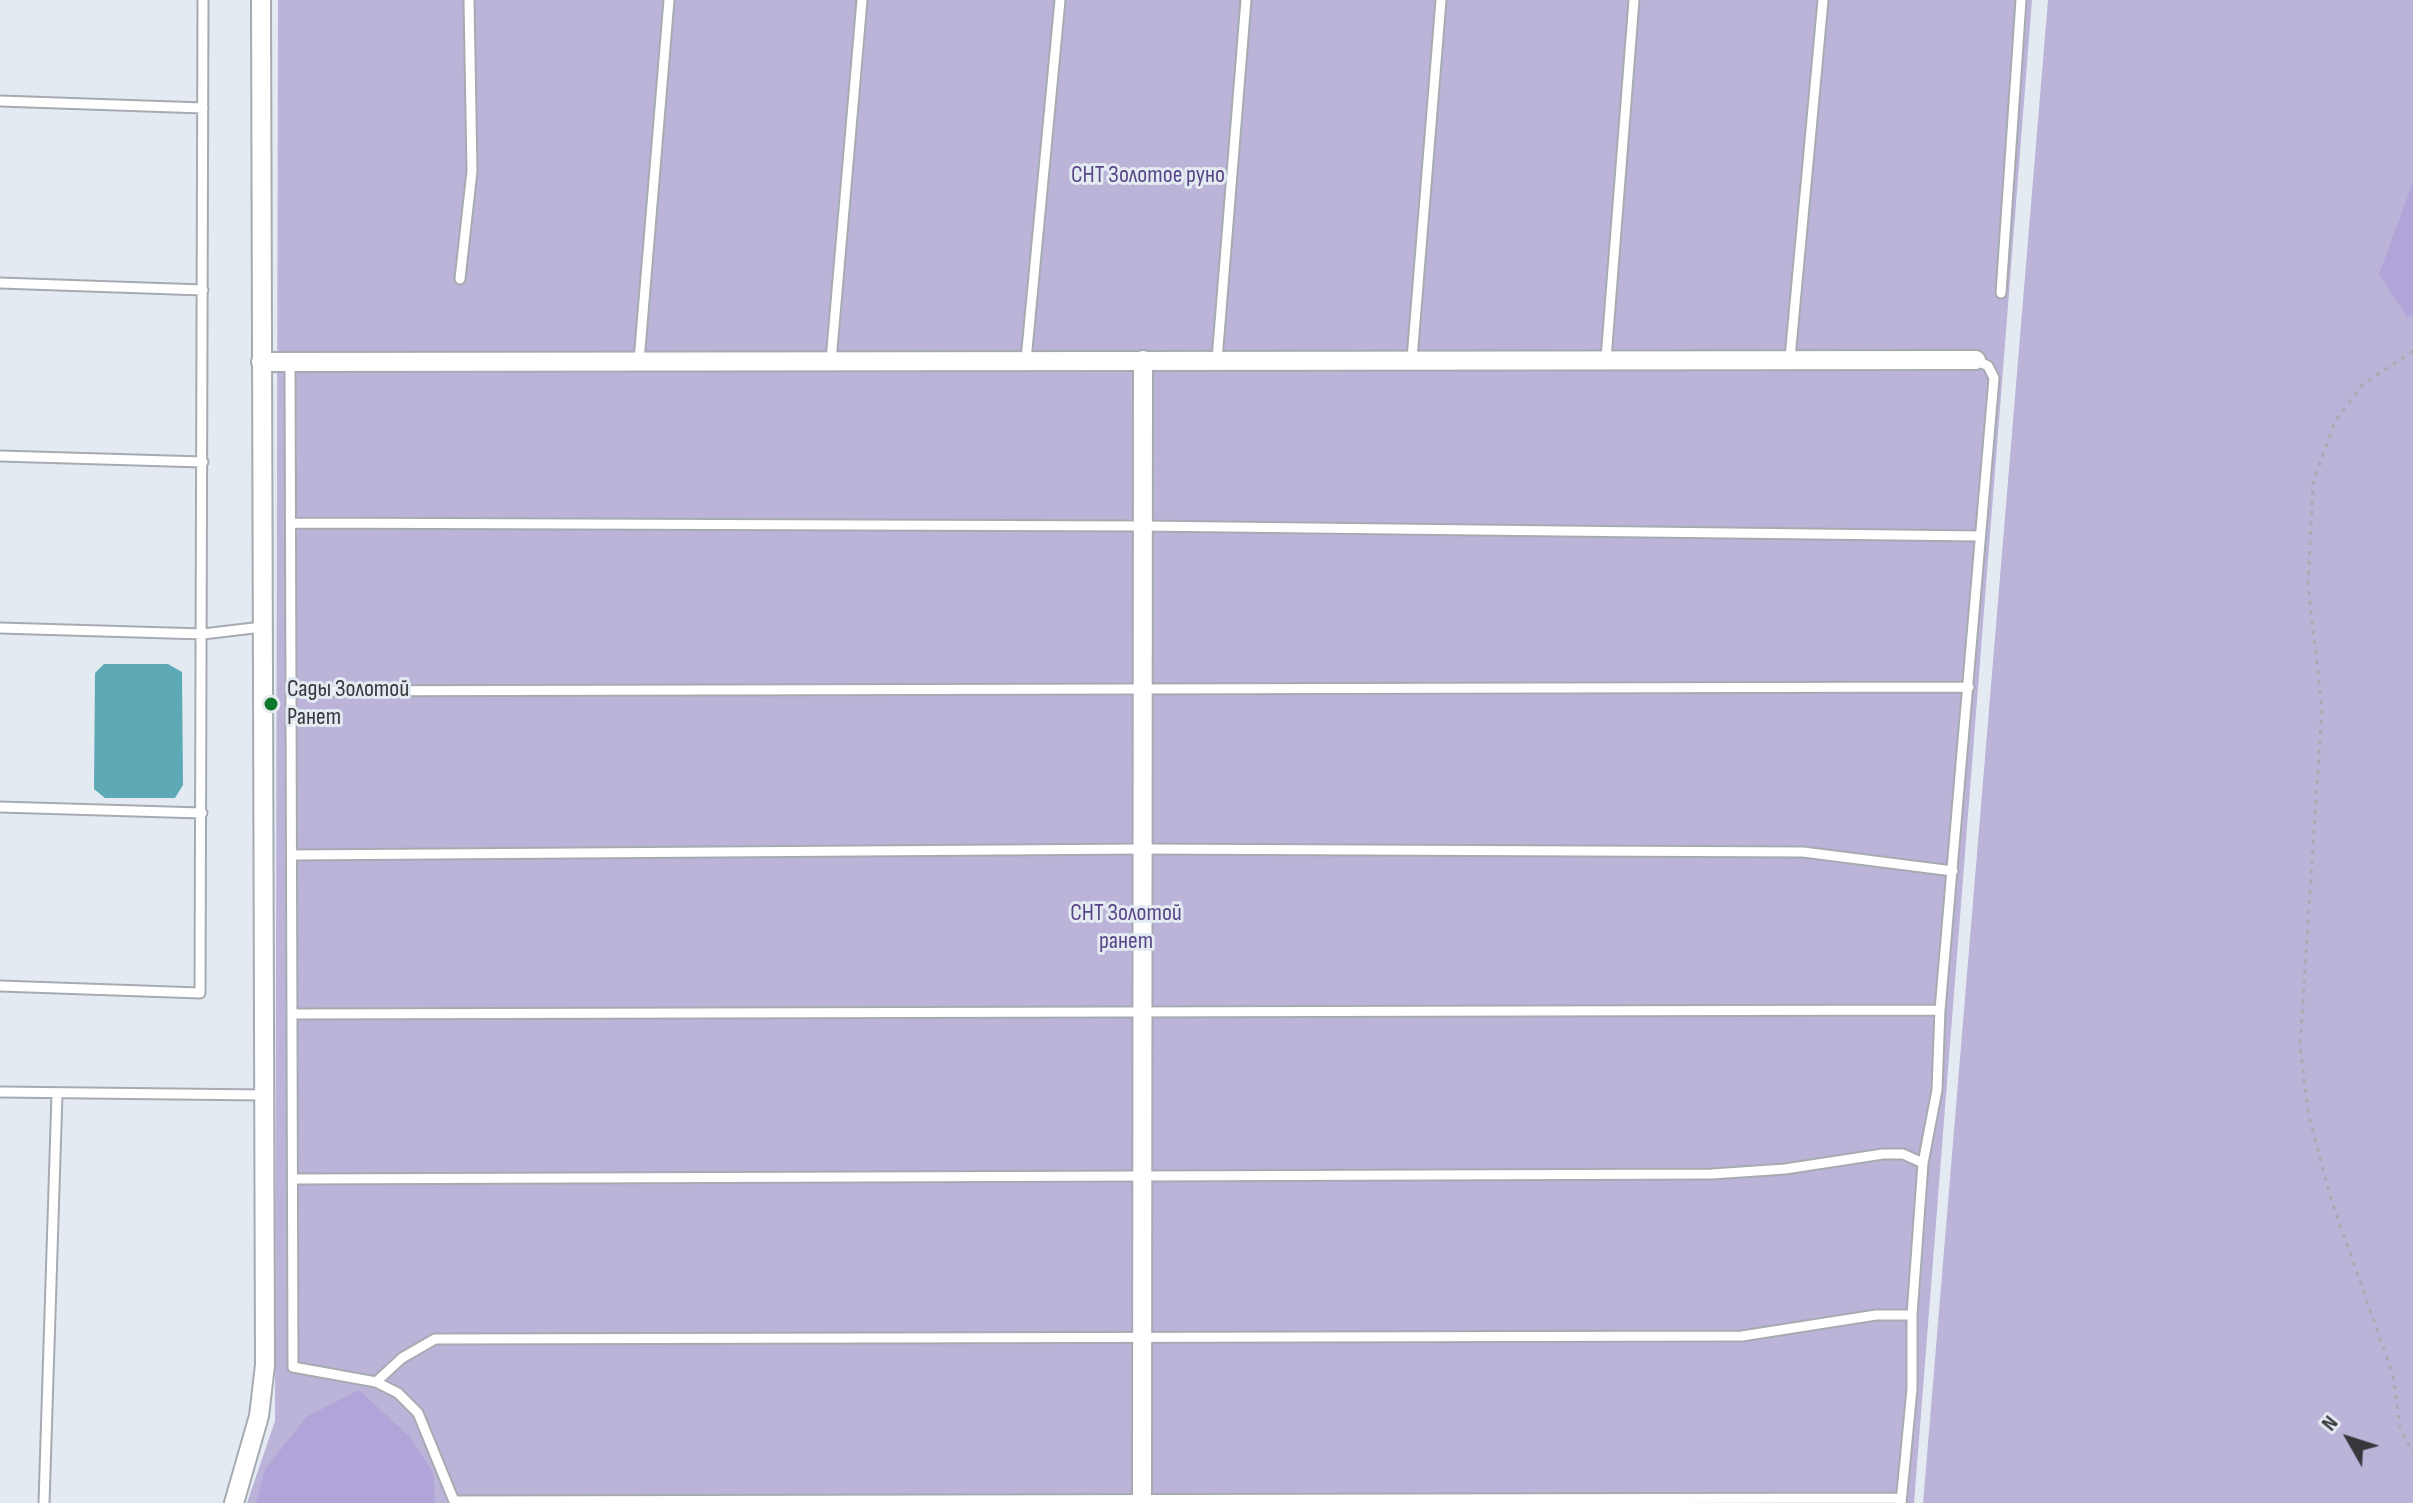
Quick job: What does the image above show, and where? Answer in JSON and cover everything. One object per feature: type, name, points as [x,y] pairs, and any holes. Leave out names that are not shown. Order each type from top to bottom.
[{"type":"street","points":[[234,1503],[259,1416],[265,1365],[261,0]]},
{"type":"street","points":[[1142,1501],[1143,360]]},
{"type":"street","points":[[261,362],[1976,360]]},
{"type":"lane","points":[[0,986],[200,993],[203,0]]},
{"type":"lane","points":[[460,279],[472,171],[469,0]]},
{"type":"lane","points":[[639,361],[669,0]]},
{"type":"lane","points":[[831,361],[862,0]]},
{"type":"lane","points":[[1026,360],[1060,0]]},
{"type":"lane","points":[[1217,360],[1246,0]]},
{"type":"lane","points":[[1412,359],[1441,0]]},
{"type":"lane","points":[[1606,359],[1634,0]]},
{"type":"lane","points":[[1790,358],[1823,0]]},
{"type":"lane","points":[[2001,293],[2021,0]]},
{"type":"lane","points":[[0,101],[203,108]]},
{"type":"lane","points":[[0,283],[203,290]]},
{"type":"lane","points":[[290,362],[293,1367],[376,1382],[398,1393],[418,1413],[454,1501],[1142,1501],[1901,1500],[1912,1389],[1912,1315],[1923,1163],[1937,1090],[1940,1010],[1994,378],[1988,366],[1976,360]]},
{"type":"lane","points":[[0,456],[203,462]]},
{"type":"lane","points":[[291,523],[1143,526],[1980,536]]},
{"type":"lane","points":[[0,628],[203,634],[262,627]]},
{"type":"lane","points":[[291,691],[1969,687]]},
{"type":"lane","points":[[0,807],[202,813]]},
{"type":"lane","points":[[292,855],[1143,849],[1803,852],[1953,871]]},
{"type":"lane","points":[[292,1014],[1940,1010]]},
{"type":"lane","points":[[0,1092],[263,1095]]},
{"type":"lane","points":[[44,1503],[57,1094]]},
{"type":"lane","points":[[293,1179],[1712,1174],[1785,1169],[1883,1154],[1903,1154],[1923,1163]]},
{"type":"lane","points":[[376,1382],[402,1358],[435,1339],[1742,1336],[1876,1315],[1912,1315]]},
{"type":"path","points":[[2413,351],[2363,384],[2335,421],[2313,483],[2308,586],[2322,708],[2300,1047],[2309,1117],[2332,1202],[2393,1375],[2400,1428],[2413,1453]]},
{"type":"green space","name":"СНТ Золотой ранет","points":[[278,0],[2032,0],[1914,1503],[247,1503],[275,1421]]},
{"type":"green space","points":[[2048,0],[2413,0],[2413,1503],[1923,1503]]},
{"type":"shaded area","points":[[2413,182],[2413,316],[2407,317],[2379,274]]},
{"type":"shaded area","points":[[359,1390],[410,1437],[433,1473],[435,1503],[256,1503],[265,1470],[306,1417]]},
{"type":"water","points":[[104,664],[168,664],[182,672],[183,785],[175,798],[105,798],[94,789],[95,673]]},
{"type":"place","name":"Сады Золотой Ранет","points":[[271,704]]},
{"type":"park label","name":"СНТ Золотое руно","points":[[1148,176]]}]
